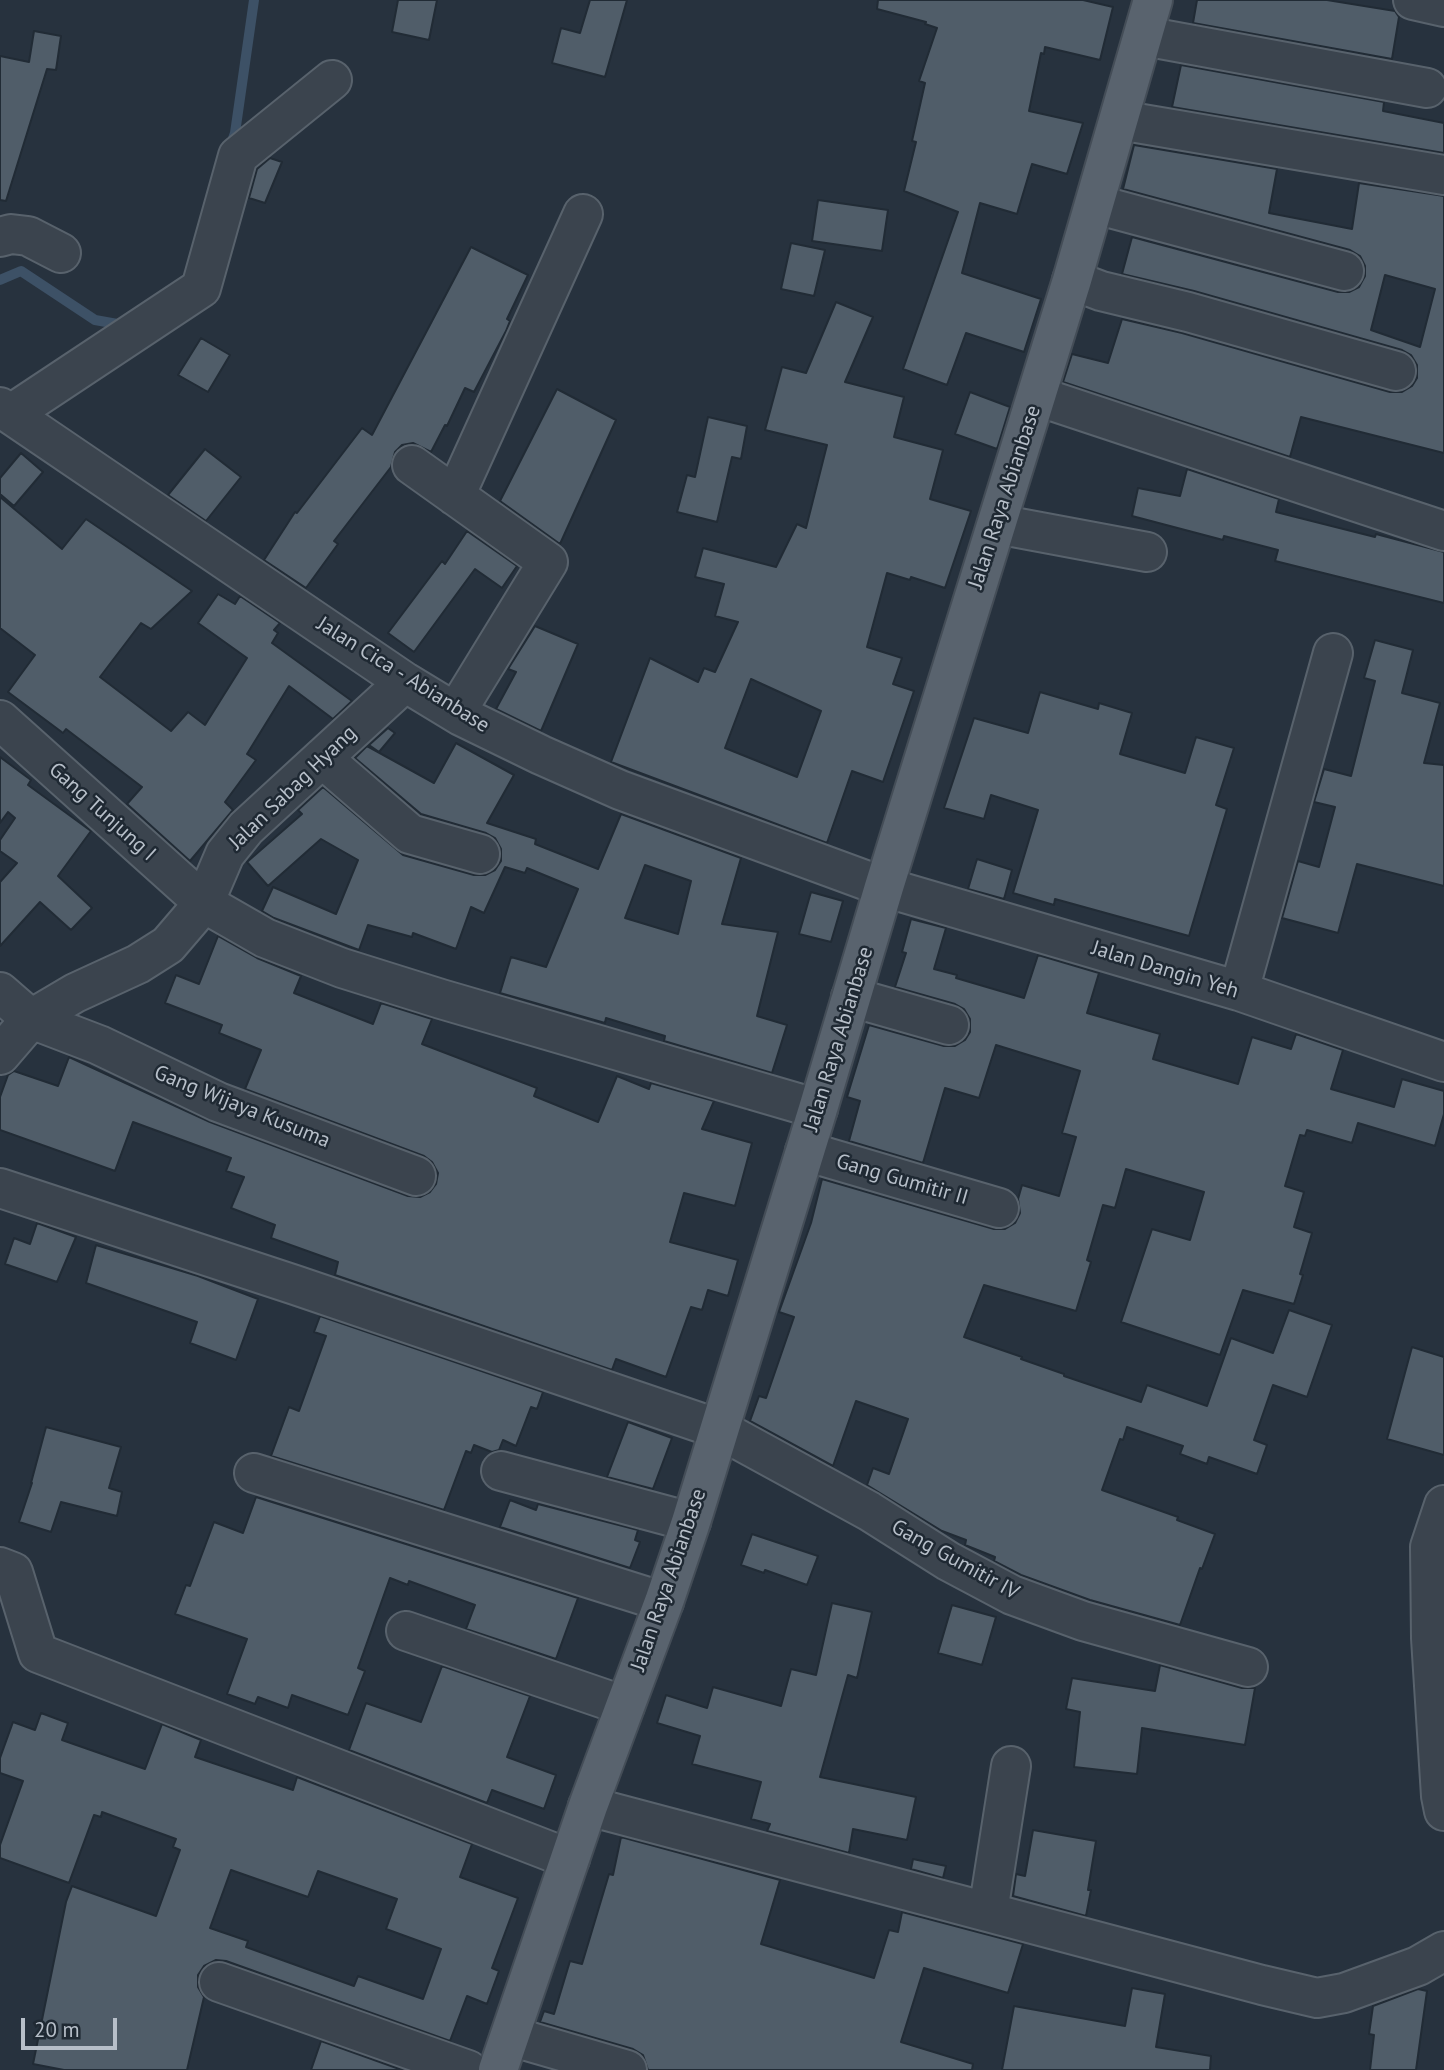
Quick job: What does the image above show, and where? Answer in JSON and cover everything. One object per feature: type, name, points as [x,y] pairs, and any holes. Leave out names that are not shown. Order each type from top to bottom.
[{"type":"main road","name":"Jalan Raya Abianbase","points":[[504,2053],[588,1806],[664,1602],[691,1521],[1072,281],[1148,18]]},
{"type":"street","points":[[1413,0],[1444,7]]},
{"type":"street","points":[[1148,18],[1427,88]]},
{"type":"street","points":[[6,410],[201,288],[239,156],[332,80]]},
{"type":"street","points":[[1119,120],[1444,174]]},
{"type":"street","points":[[1095,204],[1344,271]]},
{"type":"street","points":[[455,496],[583,214]]},
{"type":"street","points":[[0,237],[11,234],[28,236],[61,253]]},
{"type":"street","points":[[1072,281],[1396,371]]},
{"type":"street","points":[[1037,396],[1444,531]]},
{"type":"street","name":"Jalan Cica - Abianbase","points":[[6,410],[405,682],[456,712],[541,755],[620,790],[884,887]]},
{"type":"street","points":[[412,465],[548,562],[456,712]]},
{"type":"street","points":[[997,524],[1147,552]]},
{"type":"street","points":[[1239,991],[1333,653]]},
{"type":"street","name":"Jalan Sabag Hyang","points":[[0,1055],[32,1018],[75,993],[138,964],[167,945],[204,903],[225,855],[246,828],[405,682]]},
{"type":"street","name":"Gang Tunjung I","points":[[0,720],[204,903],[265,938],[342,968],[441,999],[818,1109]]},
{"type":"street","points":[[323,758],[410,834],[480,854]]},
{"type":"street","name":"Jalan Dangin Yeh","points":[[884,887],[1239,991],[1444,1062]]},
{"type":"street","name":"Gang Wijaya Kusuma","points":[[0,992],[32,1018],[99,1045],[218,1102],[416,1176]]},
{"type":"street","points":[[851,997],[948,1025]]},
{"type":"street","name":"Gang Gumitir II","points":[[805,1152],[999,1208]]},
{"type":"street","name":"Gang Gumitir IV","points":[[0,1188],[719,1429],[869,1511],[948,1561],[1012,1595],[1083,1621],[1248,1667]]},
{"type":"street","points":[[501,1471],[691,1521]]},
{"type":"street","points":[[254,1473],[664,1602]]},
{"type":"street","points":[[1444,1505],[1430,1548],[1432,1638],[1444,1811]]},
{"type":"street","points":[[0,1567],[13,1572],[38,1653],[570,1859]]},
{"type":"street","points":[[406,1631],[625,1706]]},
{"type":"street","points":[[988,1913],[1011,1766]]},
{"type":"street","points":[[588,1806],[1317,1998],[1344,1993],[1418,1966],[1444,1951]]},
{"type":"street","points":[[219,1982],[468,2070]]},
{"type":"street","points":[[504,2053],[628,2070]]},
{"type":"building","points":[[398,0],[437,0],[429,40],[392,32]]},
{"type":"building","points":[[590,0],[627,0],[605,77],[552,63],[561,28],[580,33]]},
{"type":"building","points":[[878,0],[1083,0],[1113,7],[1100,60],[1045,47],[1044,54],[1041,53],[1029,111],[1083,123],[1067,174],[1032,164],[1017,214],[980,203],[962,273],[1041,299],[1024,352],[966,333],[947,385],[903,369],[958,212],[904,191],[916,142],[912,141],[925,83],[919,81],[937,28],[925,24],[926,22],[877,9]]},
{"type":"building","points":[[1197,0],[1327,0],[1395,11],[1399,17],[1392,59],[1193,23]]},
{"type":"building","points":[[34,31],[61,36],[56,70],[47,69],[6,201],[0,200],[0,56],[29,62]]},
{"type":"building","points":[[1181,65],[1384,102],[1383,111],[1444,123],[1444,153],[1172,107]]},
{"type":"building","points":[[1134,145],[1277,169],[1269,213],[1352,229],[1359,183],[1444,196],[1444,453],[1301,417],[1290,457],[1063,382],[1072,354],[1108,363],[1122,319],[1182,333],[1390,392],[1402,392],[1412,386],[1417,378],[1417,365],[1411,355],[1402,350],[1194,291],[1122,274],[1132,237],[1338,292],[1349,292],[1359,287],[1365,276],[1365,266],[1360,256],[1350,250],[1123,189]],"holes":[[[1385,275],[1435,289],[1420,347],[1371,330]]]},
{"type":"building","points":[[270,158],[282,162],[265,203],[249,198],[257,169]]},
{"type":"building","points":[[818,200],[888,210],[882,251],[812,241]]},
{"type":"building","points":[[791,243],[825,250],[814,296],[781,289]]},
{"type":"building","points":[[471,247],[528,275],[507,319],[510,321],[506,331],[474,392],[465,388],[431,452],[413,443],[402,445],[395,452],[391,467],[334,541],[338,544],[306,588],[264,560],[295,512],[297,513],[362,428],[372,435]]},
{"type":"building","points":[[836,302],[873,317],[845,382],[904,397],[894,437],[943,450],[930,499],[971,511],[945,588],[911,577],[910,580],[887,573],[867,647],[902,658],[893,684],[914,691],[883,782],[852,771],[827,843],[611,762],[650,658],[698,682],[704,668],[715,672],[738,622],[715,616],[724,584],[695,577],[703,548],[776,567],[797,524],[806,528],[827,445],[765,430],[782,367],[806,373]],"holes":[[[751,679],[821,711],[797,777],[725,748]]]},
{"type":"building","points":[[201,338],[230,355],[208,392],[178,375]]},
{"type":"building","points":[[557,389],[616,420],[560,544],[500,501]]},
{"type":"building","points":[[970,392],[1010,407],[997,449],[955,434]]},
{"type":"building","points":[[708,417],[747,426],[741,459],[732,457],[717,522],[677,512],[687,475],[695,477]]},
{"type":"building","points":[[205,449],[241,477],[206,521],[168,495]]},
{"type":"building","points":[[21,453],[43,472],[14,506],[0,494],[0,478]]},
{"type":"building","points":[[1187,469],[1279,499],[1276,512],[1444,552],[1444,603],[1275,561],[1278,550],[1224,536],[1223,540],[1132,516],[1138,488],[1180,496]]},
{"type":"building","points":[[0,497],[62,549],[86,519],[192,591],[151,629],[141,623],[100,677],[171,731],[188,712],[205,725],[247,658],[198,623],[218,594],[235,604],[240,596],[280,623],[274,630],[278,633],[272,643],[352,701],[333,719],[289,686],[247,754],[256,760],[225,802],[233,810],[190,861],[127,804],[142,787],[66,729],[63,733],[8,692],[35,655],[0,628]]},
{"type":"building","points":[[467,531],[517,566],[502,588],[475,569],[414,652],[388,633],[442,561],[445,564]]},
{"type":"building","points":[[535,626],[578,644],[541,731],[496,709],[516,672],[508,669]]},
{"type":"building","points":[[1375,640],[1413,650],[1402,693],[1440,703],[1424,763],[1444,765],[1444,886],[1357,864],[1338,933],[1282,918],[1298,861],[1319,867],[1335,807],[1314,802],[1324,769],[1351,776],[1375,681],[1364,678]]},
{"type":"building","points":[[1040,692],[1098,709],[1099,703],[1132,713],[1120,754],[1185,773],[1196,737],[1234,748],[1216,805],[1227,809],[1189,936],[1055,899],[1054,905],[1013,893],[1038,810],[991,795],[984,819],[944,808],[974,718],[1028,733]]},
{"type":"building","points":[[388,728],[395,733],[379,752],[369,745]]},
{"type":"building","points":[[456,743],[514,775],[487,823],[536,839],[535,844],[598,869],[621,814],[741,858],[722,924],[778,932],[757,1016],[787,1025],[772,1073],[664,1041],[665,1036],[606,1018],[605,1023],[500,993],[511,957],[546,967],[578,889],[527,868],[525,873],[505,867],[484,913],[471,907],[456,949],[413,933],[412,937],[368,925],[359,950],[262,911],[273,887],[336,914],[358,860],[321,839],[268,886],[247,862],[302,814],[298,810],[323,787],[403,855],[474,875],[485,875],[495,870],[501,861],[501,849],[495,838],[421,814],[355,758],[367,746],[434,783]],"holes":[[[645,865],[691,881],[678,934],[625,918]]]},
{"type":"building","points":[[0,757],[31,780],[28,785],[91,831],[58,876],[92,908],[71,930],[40,902],[0,946],[0,882],[17,863],[0,851],[0,840],[15,818],[8,812],[0,823]]},
{"type":"building","points":[[977,859],[1012,870],[1004,899],[968,889]]},
{"type":"building","points":[[811,892],[843,901],[831,942],[799,934]]},
{"type":"building","points":[[911,919],[946,928],[934,969],[1024,998],[1038,955],[1099,973],[1087,1013],[1160,1034],[1153,1059],[1238,1084],[1252,1037],[1291,1049],[1296,1034],[1343,1050],[1331,1089],[1394,1107],[1402,1079],[1444,1091],[1444,1114],[1435,1146],[1358,1123],[1352,1143],[1307,1130],[1305,1136],[1300,1135],[1285,1186],[1304,1192],[1294,1227],[1312,1233],[1294,1304],[1243,1290],[1220,1355],[1121,1322],[1152,1229],[1190,1240],[1204,1192],[1126,1169],[1115,1208],[1103,1205],[1087,1260],[1091,1262],[1076,1311],[984,1285],[964,1337],[1022,1357],[1021,1359],[1064,1376],[1141,1402],[1147,1385],[1207,1406],[1231,1338],[1273,1353],[1289,1310],[1332,1325],[1307,1397],[1273,1385],[1254,1440],[1267,1445],[1257,1474],[1209,1457],[1207,1464],[1180,1454],[1183,1446],[1127,1427],[1123,1440],[1120,1439],[1102,1490],[1178,1517],[1177,1520],[1215,1534],[1180,1625],[1090,1600],[1021,1575],[994,1561],[995,1557],[965,1545],[966,1540],[942,1531],[867,1485],[873,1468],[889,1474],[908,1419],[856,1401],[833,1466],[750,1421],[759,1396],[766,1398],[794,1317],[779,1312],[811,1223],[822,1179],[994,1229],[1005,1229],[1015,1223],[1020,1213],[1018,1199],[1022,1185],[1059,1196],[1076,1137],[1062,1133],[1080,1071],[996,1045],[979,1098],[945,1088],[923,1163],[849,1141],[860,1101],[847,1097],[869,1025],[944,1046],[955,1046],[965,1040],[970,1032],[970,1019],[964,1009],[895,987],[906,953],[902,952]]},
{"type":"building","points":[[218,936],[257,958],[301,976],[294,993],[373,1024],[381,1003],[432,1019],[422,1044],[537,1088],[534,1096],[598,1122],[617,1076],[649,1089],[651,1083],[714,1101],[702,1129],[752,1143],[735,1206],[684,1193],[670,1242],[738,1260],[728,1296],[708,1290],[702,1310],[691,1307],[666,1377],[616,1359],[612,1370],[335,1275],[338,1262],[271,1238],[275,1225],[231,1208],[244,1177],[226,1171],[231,1158],[133,1122],[115,1171],[0,1130],[0,1097],[8,1075],[14,1071],[58,1086],[69,1057],[210,1122],[408,1196],[420,1197],[430,1192],[436,1184],[438,1173],[432,1162],[424,1156],[245,1089],[261,1050],[219,1033],[222,1025],[165,1003],[176,975],[199,984]]},
{"type":"building","points":[[37,1223],[76,1237],[57,1282],[5,1264],[14,1238],[30,1244]]},
{"type":"building","points":[[96,1245],[198,1276],[258,1299],[236,1360],[190,1343],[197,1322],[86,1283]]},
{"type":"building","points":[[320,1316],[543,1392],[537,1409],[531,1407],[516,1446],[503,1440],[499,1450],[492,1452],[474,1445],[471,1453],[466,1451],[444,1510],[271,1456],[289,1407],[299,1411],[326,1336],[314,1332]]},
{"type":"building","points":[[1412,1347],[1444,1357],[1444,1455],[1387,1439]]},
{"type":"building","points":[[628,1422],[672,1438],[653,1489],[607,1477]]},
{"type":"building","points":[[46,1427],[121,1447],[109,1488],[122,1492],[117,1516],[61,1502],[51,1532],[19,1522]]},
{"type":"building","points":[[256,1497],[578,1598],[556,1659],[466,1629],[475,1605],[409,1581],[408,1585],[390,1578],[358,1668],[365,1671],[348,1715],[292,1695],[288,1708],[258,1697],[255,1704],[227,1694],[247,1639],[175,1614],[186,1585],[190,1586],[214,1522],[243,1533]]},
{"type":"building","points":[[510,1500],[536,1510],[538,1504],[638,1530],[635,1540],[640,1542],[630,1568],[500,1527]]},
{"type":"building","points":[[752,1534],[818,1556],[807,1585],[765,1570],[764,1573],[741,1565]]},
{"type":"building","points":[[832,1603],[872,1612],[857,1678],[848,1675],[820,1777],[916,1797],[907,1840],[853,1829],[849,1853],[767,1831],[770,1824],[751,1819],[761,1782],[692,1764],[700,1736],[657,1723],[666,1695],[707,1708],[713,1687],[781,1706],[791,1669],[816,1675]]},
{"type":"building","points":[[952,1605],[996,1617],[982,1665],[938,1653]]},
{"type":"building","points":[[1160,1665],[1242,1688],[1255,1688],[1245,1745],[1142,1728],[1137,1774],[1074,1767],[1080,1712],[1066,1709],[1072,1678],[1155,1691]]},
{"type":"building","points":[[442,1666],[530,1696],[507,1757],[556,1775],[544,1809],[492,1790],[487,1803],[349,1750],[366,1703],[421,1722]]},
{"type":"building","points":[[41,1713],[68,1723],[62,1740],[145,1769],[162,1724],[201,1740],[195,1757],[293,1790],[297,1777],[472,1844],[460,1877],[518,1898],[492,1968],[499,1971],[487,2004],[467,1996],[450,2041],[226,1961],[216,1960],[204,1966],[198,1975],[198,1987],[204,1997],[187,2070],[64,2070],[33,2064],[66,1902],[72,1886],[156,1916],[180,1850],[173,1847],[176,1839],[102,1812],[101,1817],[94,1815],[69,1883],[0,1858],[0,1845],[23,1781],[0,1773],[0,1758],[13,1722],[35,1730]],"holes":[[[231,1870],[308,1897],[318,1871],[397,1899],[386,1929],[441,1949],[423,1999],[358,1976],[354,1986],[246,1947],[248,1941],[210,1928]]]},
{"type":"building","points":[[1033,1830],[1096,1841],[1086,1916],[1013,1896],[1016,1874],[1025,1876]]},
{"type":"building","points":[[621,1837],[780,1880],[761,1944],[874,1978],[889,1930],[898,1932],[902,1912],[1023,1944],[1008,1993],[924,1968],[901,2042],[973,2064],[972,2070],[648,2070],[643,2055],[633,2049],[540,2022],[544,2011],[554,2014],[570,1961],[582,1964],[609,1874],[613,1875]]},
{"type":"building","points":[[913,1859],[946,1866],[943,1878],[911,1869]]},
{"type":"building","points":[[1132,1988],[1165,1994],[1156,2047],[1211,2056],[1210,2070],[1002,2070],[1014,2006],[1125,2026]]},
{"type":"building","points":[[1418,1989],[1427,1991],[1416,2070],[1370,2070],[1374,2035],[1369,2034],[1373,2006]]},
{"type":"building","points":[[321,2041],[402,2070],[311,2070]]},
{"type":"waterway","points":[[231,144],[235,133],[254,0]]},
{"type":"waterway","points":[[0,280],[21,271],[95,320],[123,325]]}]
